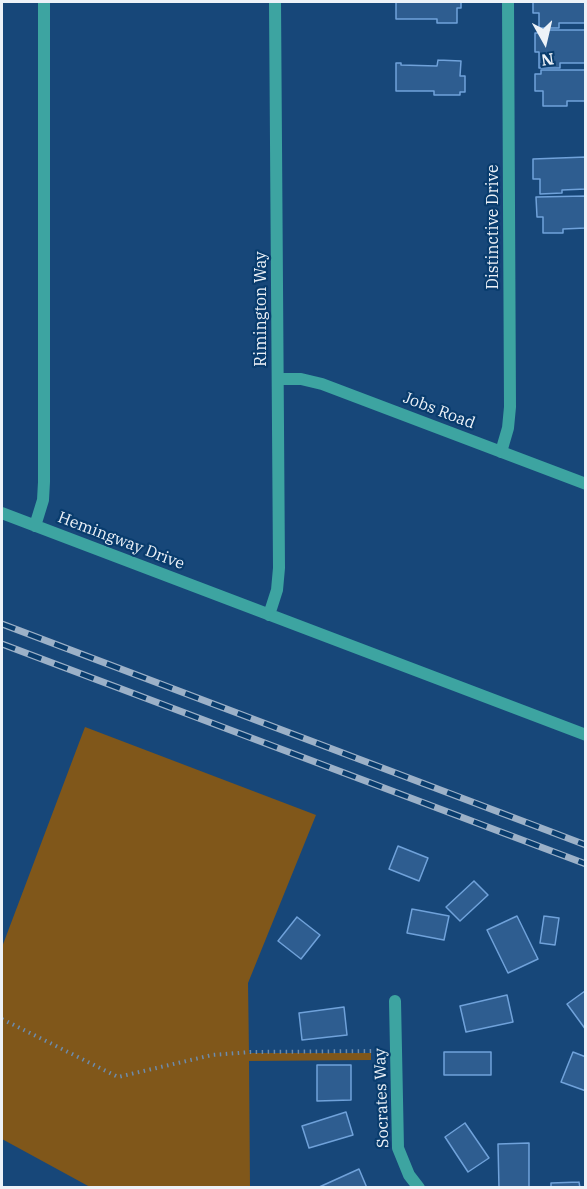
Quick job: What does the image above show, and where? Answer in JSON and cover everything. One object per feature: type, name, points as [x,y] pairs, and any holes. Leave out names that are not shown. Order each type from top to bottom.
[{"type":"street","name":"Hemingway Drive","points":[[44,2],[44,482],[43,500],[35,526],[585,735]]},
{"type":"street","name":"Rimington Way","points":[[269,615],[277,590],[279,568],[275,2]]},
{"type":"street","name":"Distinctive Drive","points":[[501,452],[508,428],[510,407],[508,2]]},
{"type":"street","name":"Jobs Road","points":[[278,379],[301,379],[322,384],[585,484]]},
{"type":"street","points":[[2,513],[35,526]]},
{"type":"street","name":"Socrates Way","points":[[395,1001],[398,1148],[409,1175],[419,1188]]},
{"type":"path","points":[[2,1019],[118,1077],[212,1054],[396,1050]]},
{"type":"shaded area","points":[[85,727],[316,815],[248,983],[249,1053],[371,1053],[371,1060],[249,1061],[250,1187],[90,1187],[2,1139],[2,947]]},
{"type":"building","points":[[396,2],[461,2],[461,8],[457,8],[457,23],[437,23],[437,19],[396,19]]},
{"type":"building","points":[[533,2],[586,2],[586,23],[559,23],[559,28],[539,28],[539,13],[533,13]]},
{"type":"building","points":[[541,30],[586,30],[586,63],[560,63],[560,68],[539,68],[539,52],[535,52],[535,33],[541,33]]},
{"type":"building","points":[[438,60],[461,61],[460,76],[465,76],[465,92],[460,92],[460,95],[434,95],[434,91],[396,91],[396,63],[437,66]]},
{"type":"building","points":[[541,70],[586,70],[586,101],[567,101],[567,106],[543,106],[543,91],[535,91],[535,74],[541,74]]},
{"type":"building","points":[[586,157],[586,189],[540,194],[540,179],[533,179],[533,159]]},
{"type":"building","points":[[586,196],[586,228],[563,229],[563,233],[543,233],[543,217],[537,217],[536,197]]},
{"type":"building","points":[[398,846],[428,858],[419,881],[389,869]]},
{"type":"building","points":[[474,881],[488,895],[460,921],[446,907]]},
{"type":"building","points":[[412,909],[449,916],[444,940],[407,933]]},
{"type":"building","points":[[517,916],[538,959],[508,973],[487,930]]},
{"type":"building","points":[[544,916],[559,918],[555,945],[540,943]]},
{"type":"building","points":[[297,917],[320,935],[301,959],[278,941]]},
{"type":"building","points":[[586,992],[586,1030],[567,1004]]},
{"type":"building","points":[[507,995],[513,1022],[466,1032],[460,1006]]},
{"type":"building","points":[[344,1007],[347,1035],[302,1040],[299,1013]]},
{"type":"building","points":[[444,1052],[491,1052],[491,1075],[444,1075]]},
{"type":"building","points":[[573,1052],[586,1057],[586,1091],[561,1082]]},
{"type":"building","points":[[317,1065],[351,1065],[351,1100],[317,1101]]},
{"type":"building","points":[[346,1112],[353,1135],[309,1148],[302,1126]]},
{"type":"building","points":[[465,1123],[489,1158],[468,1172],[445,1137]]},
{"type":"building","points":[[529,1143],[529,1188],[499,1188],[498,1144]]},
{"type":"building","points":[[359,1169],[367,1188],[317,1188]]},
{"type":"building","points":[[579,1182],[580,1188],[551,1188],[551,1183]]},
{"type":"railway","points":[[2,624],[586,845]]},
{"type":"railway","points":[[2,644],[586,864]]}]
